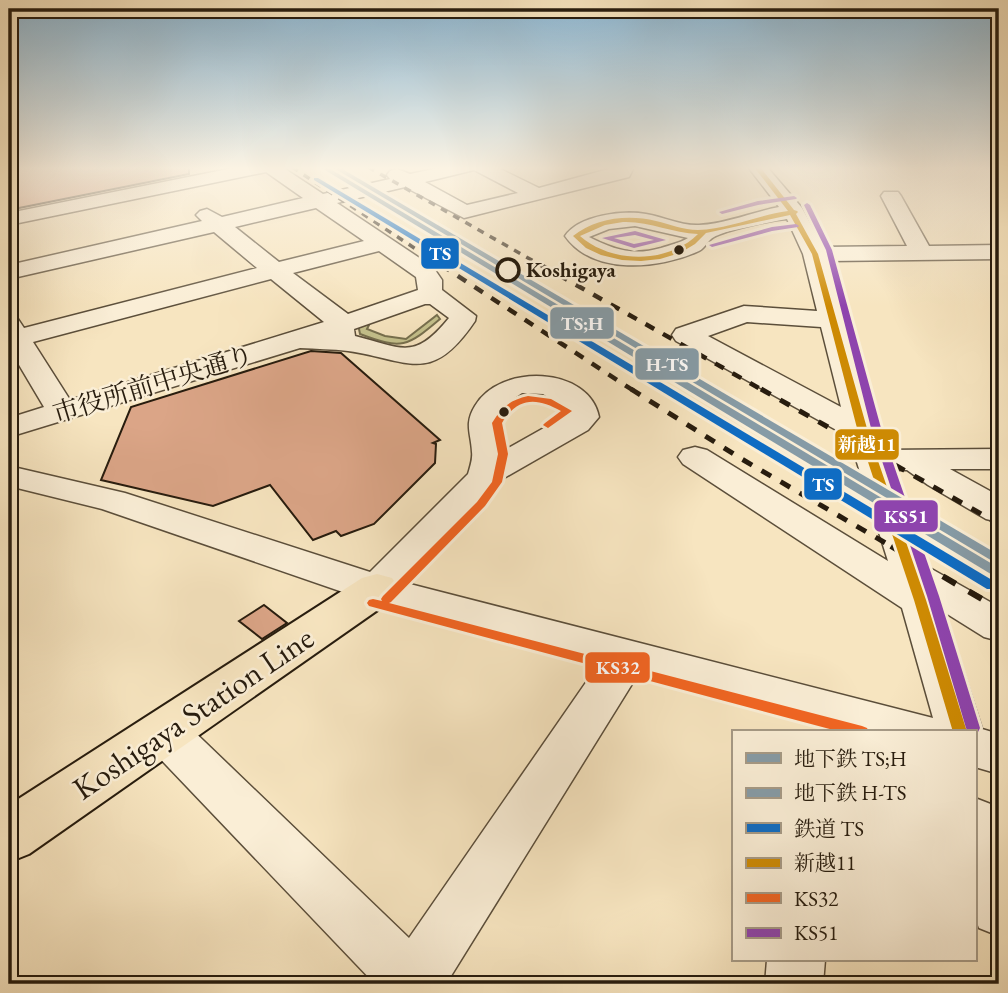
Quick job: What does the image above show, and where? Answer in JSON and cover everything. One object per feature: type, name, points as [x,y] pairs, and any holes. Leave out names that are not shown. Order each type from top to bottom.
[{"type":"main road","name":"Koshigaya Station Line","points":[[9,836],[377,589]]},
{"type":"street","points":[[9,219],[30,213]]},
{"type":"street","points":[[207,213],[326,312],[346,332],[403,356],[429,354],[462,321],[463,316],[436,296],[430,295],[412,298],[346,332]]},
{"type":"street","points":[[9,272],[265,213]]},
{"type":"street","points":[[338,213],[429,276],[430,295]]},
{"type":"street","points":[[704,232],[775,213]]},
{"type":"street","points":[[795,213],[804,227],[815,254],[868,446],[916,588],[959,730]]},
{"type":"street","points":[[900,213],[921,253]]},
{"type":"street","points":[[62,411],[11,334],[382,243]]},
{"type":"street","points":[[815,254],[998,254]]},
{"type":"street","points":[[835,320],[744,314],[687,335],[868,446],[915,460],[999,459]]},
{"type":"street","name":"市役所前中央通り","points":[[9,428],[298,340],[346,332]]},
{"type":"street","points":[[377,589],[471,494],[485,475],[577,424],[584,411],[574,399],[542,383],[516,386],[498,396],[481,422],[489,454],[485,475]]},
{"type":"street","points":[[486,437],[514,445],[544,443]]},
{"type":"street","points":[[695,457],[916,588],[999,626]]},
{"type":"street","points":[[915,460],[940,478],[999,511]]},
{"type":"street","points":[[9,476],[113,500],[377,589],[626,657],[825,721],[900,730]]},
{"type":"street","points":[[164,732],[414,984],[626,657]]},
{"type":"street","points":[[976,747],[999,754]]},
{"type":"street","points":[[976,824],[997,898]]},
{"type":"street","points":[[794,984],[796,962]]},
{"type":"shaded area","points":[[437,315],[440,319],[419,335],[395,344],[360,334],[358,324],[371,321],[367,329],[385,336],[406,339]]},
{"type":"building","points":[[311,351],[341,353],[440,440],[433,443],[436,444],[435,463],[374,524],[341,536],[336,531],[313,540],[270,485],[213,506],[101,480],[131,407]]},
{"type":"building","points":[[264,605],[287,623],[262,639],[239,621]]},
{"type":"railway","points":[[362,213],[443,267]]},
{"type":"railway","points":[[450,213],[544,267]]},
{"type":"railway","points":[[441,265],[634,391]]},
{"type":"railway","points":[[541,265],[764,391]]},
{"type":"railway","points":[[631,389],[740,458],[894,548]]},
{"type":"railway","points":[[761,389],[999,524]]},
{"type":"railway","points":[[891,546],[999,609]]},
{"type":"metro line","name":"TS;H","points":[[400,213],[999,574]]},
{"type":"metro line","name":"H-TS","points":[[413,213],[999,561]]},
{"type":"rail line","name":"TS","points":[[373,213],[992,586]]},
{"type":"transit line","name":"新越11","points":[[704,232],[693,243],[678,251],[641,259],[604,254],[588,247],[576,236],[594,227],[623,220],[643,220],[700,232],[787,213]]},
{"type":"transit line","name":"新越11","points":[[793,213],[815,254],[863,432],[920,600],[959,730]]},
{"type":"transit line","name":"KS51","points":[[811,213],[829,250],[876,428],[933,596],[973,728]]},
{"type":"transit line","name":"KS51","points":[[712,245],[772,229],[796,226]]},
{"type":"transit line","name":"KS51","points":[[635,233],[663,240],[634,246],[605,238],[635,233]]},
{"type":"transit line","name":"KS32","points":[[387,599],[481,504],[497,482],[503,454],[497,423],[503,413],[510,406],[528,399],[547,401],[567,411],[548,425]]},
{"type":"transit line","name":"KS32","points":[[373,603],[854,730]]},
{"type":"place","name":"Koshigaya","points":[[508,270]]}]
